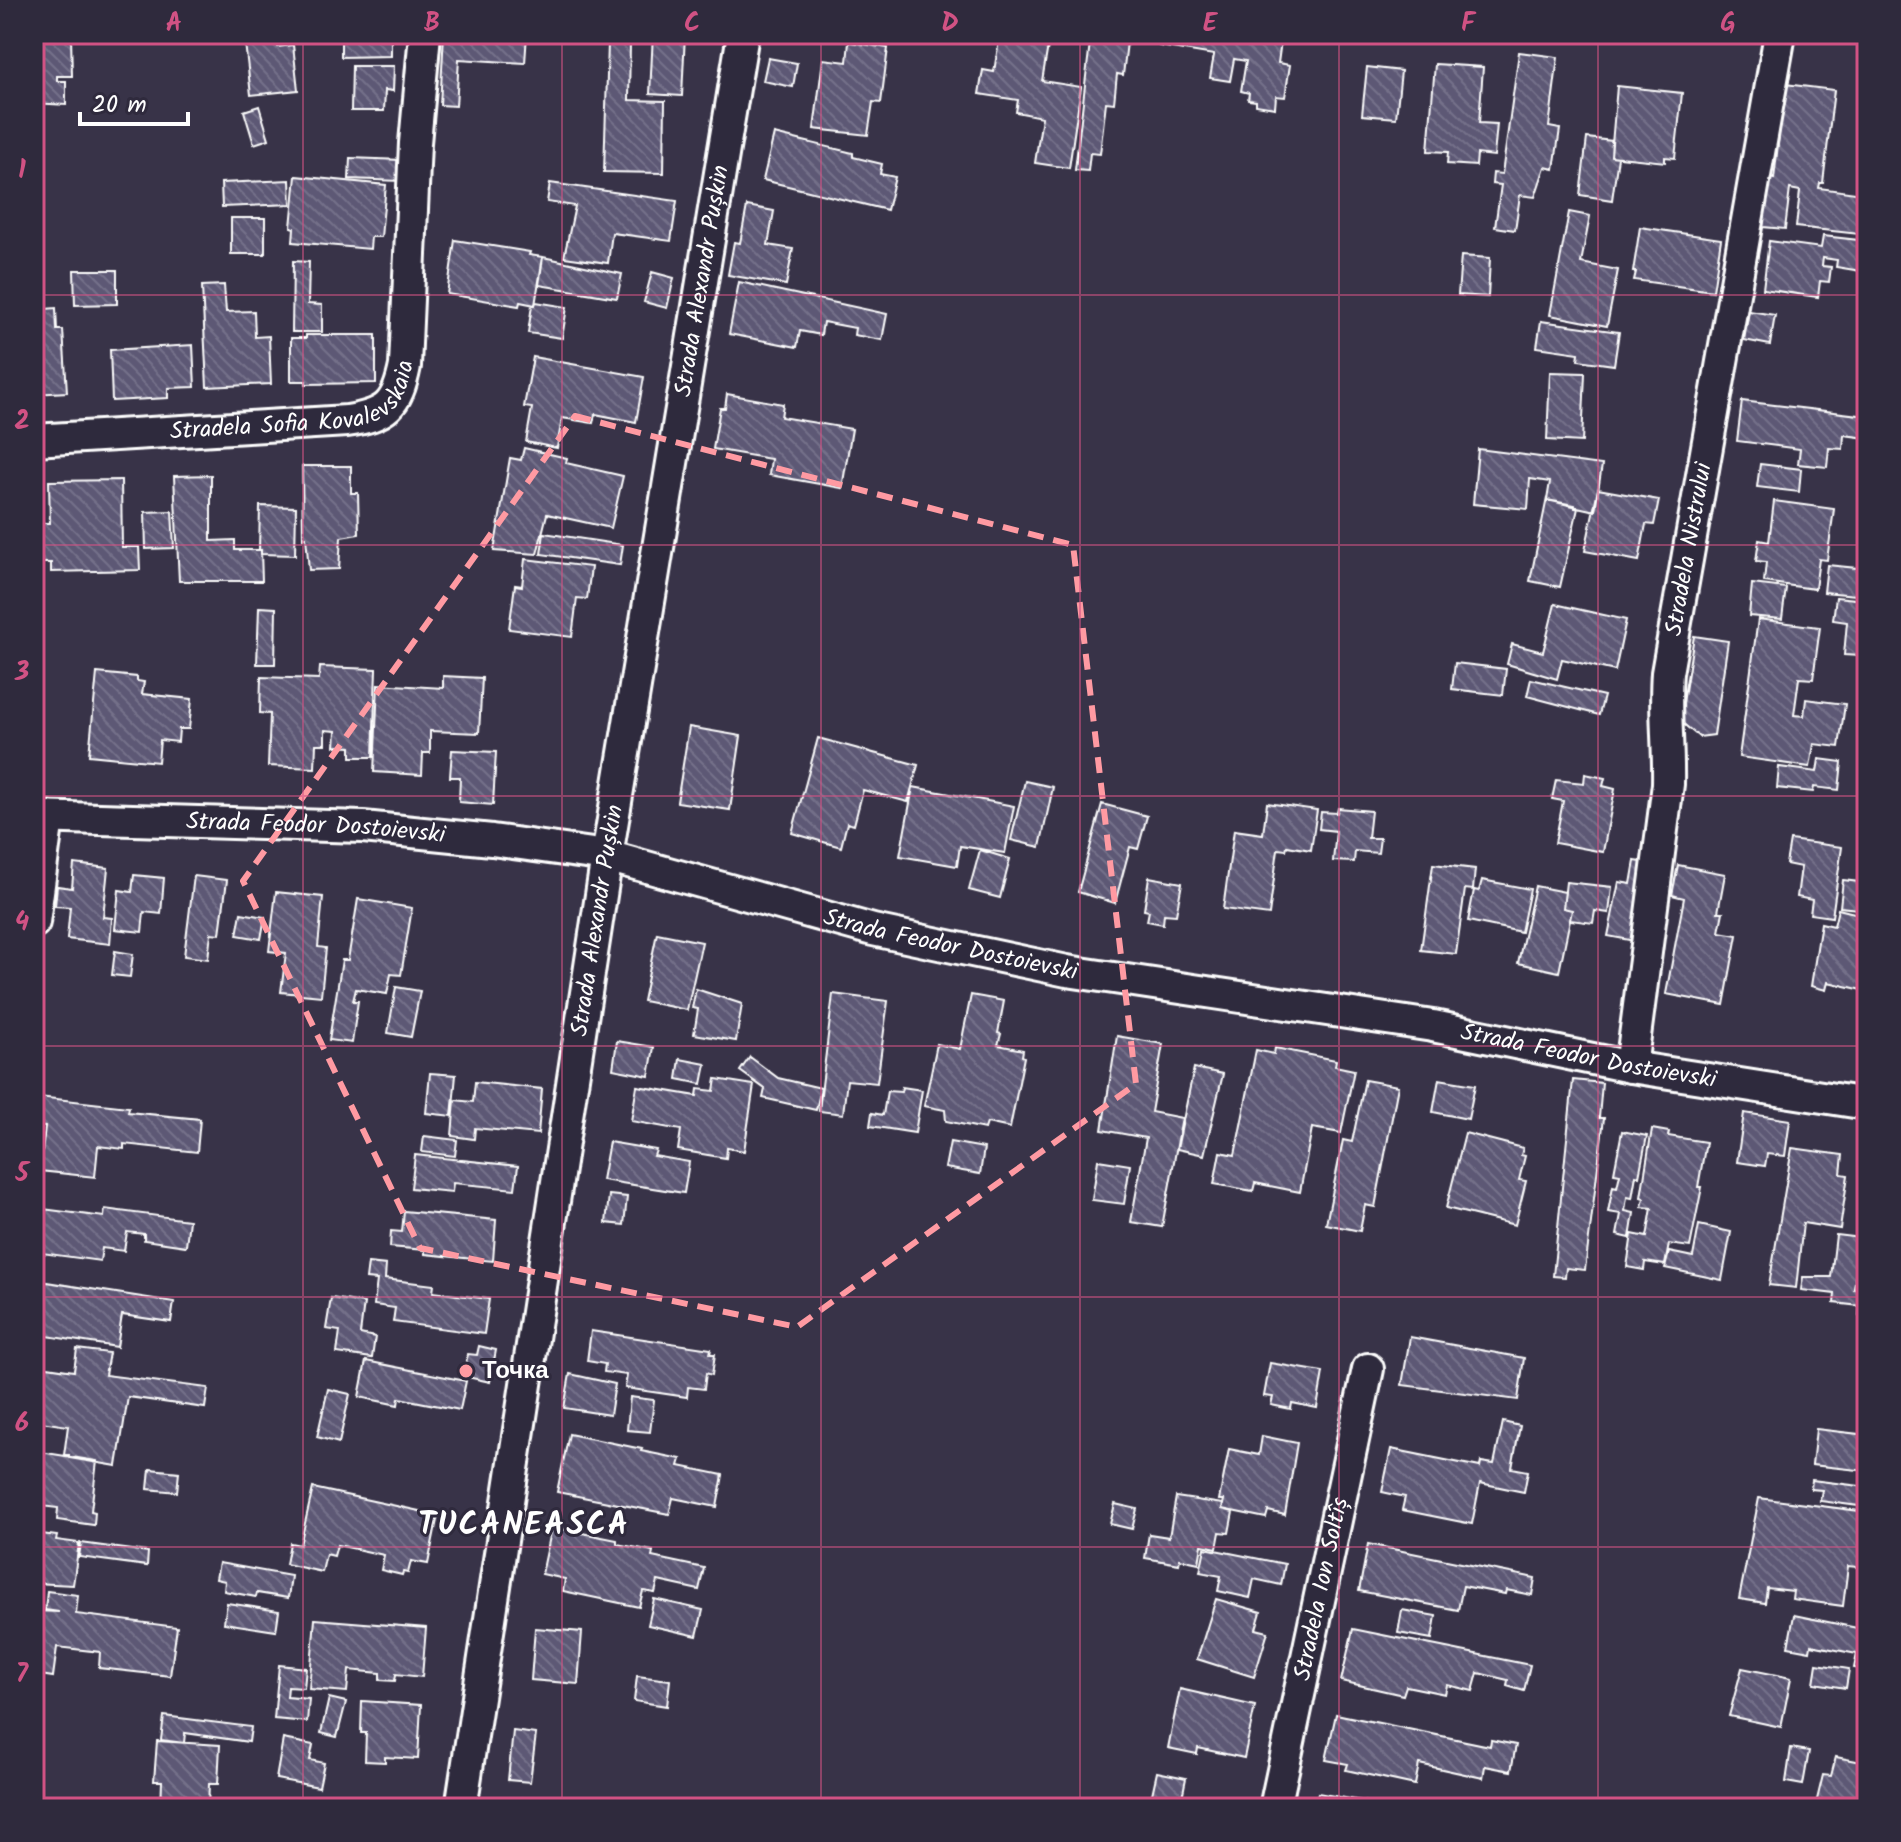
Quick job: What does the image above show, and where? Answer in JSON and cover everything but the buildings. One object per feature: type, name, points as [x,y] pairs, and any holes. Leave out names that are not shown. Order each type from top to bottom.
[{"type":"street","name":"Stradela Sofia Kovalevskaia","points":[[34,440],[347,421],[372,417],[390,407],[401,389],[405,366],[415,143],[425,34]]},
{"type":"street","name":"Strada Alexandr Pușkin","points":[[461,1808],[607,856],[743,34]]},
{"type":"street","name":"Stradela Nistrului","points":[[1631,1067],[1668,784],[1669,745],[1664,709],[1667,673],[1780,34]]},
{"type":"street","name":"Strada Feodor Dostoievski","points":[[41,817],[363,827],[607,856],[873,930],[1067,971],[1433,1026],[1631,1067],[1867,1104]]},
{"type":"street","points":[[34,922],[41,817]]},
{"type":"street","name":"Stradela Ion Soltîș","points":[[1275,1808],[1368,1369]]},
{"type":"highlighted area","points":[[575,416],[1073,545],[1136,1084],[797,1327],[420,1248],[243,881]]},
{"type":"place","name":"Точка","points":[[466,1371]]},
{"type":"district","name":"TUCANEASCA","points":[[524,1525]]}]
